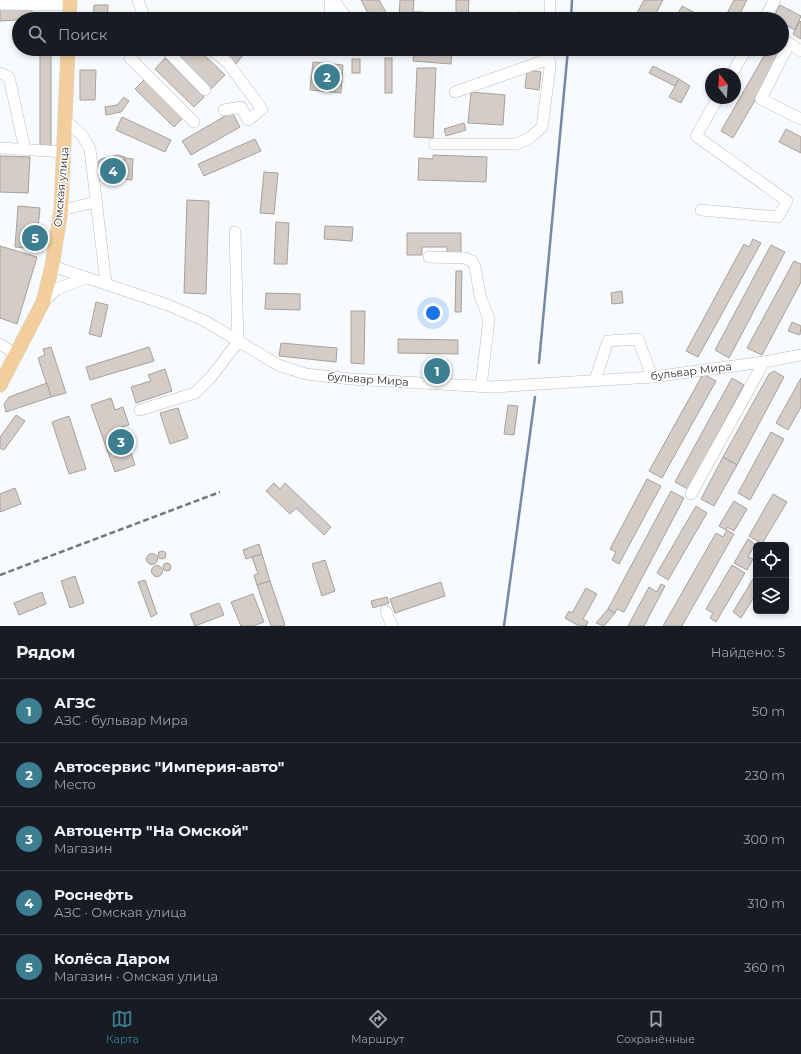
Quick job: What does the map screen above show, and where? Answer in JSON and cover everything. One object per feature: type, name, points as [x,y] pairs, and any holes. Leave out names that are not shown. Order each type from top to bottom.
[{"type":"main road","points":[[69,12],[70,2]]},
{"type":"main road","name":"Омская улица","points":[[0,384],[17,355],[43,302],[52,266],[61,210],[65,152],[68,56]]},
{"type":"street","points":[[138,0],[142,12]]},
{"type":"street","points":[[330,12],[331,0]]},
{"type":"street","points":[[331,0],[342,12]]},
{"type":"street","points":[[550,0],[550,12]]},
{"type":"street","points":[[768,12],[775,0]]},
{"type":"street","points":[[0,4],[70,2]]},
{"type":"street","points":[[789,43],[801,51]]},
{"type":"street","points":[[131,56],[130,58],[194,122]]},
{"type":"street","points":[[172,56],[205,90]]},
{"type":"street","points":[[220,56],[227,62],[262,109],[248,120],[241,107],[224,110]]},
{"type":"street","points":[[455,92],[544,56]]},
{"type":"street","points":[[434,144],[517,144],[531,137],[542,127],[550,68],[549,56]]},
{"type":"street","points":[[735,68],[742,56]]},
{"type":"street","points":[[780,56],[761,99],[801,119]]},
{"type":"street","points":[[0,73],[9,78],[25,150]]},
{"type":"street","points":[[702,210],[778,217],[787,200],[696,136],[715,104]]},
{"type":"street","points":[[66,121],[82,135],[90,149],[106,284]]},
{"type":"street","points":[[0,148],[65,152]]},
{"type":"street","points":[[61,210],[96,202]]},
{"type":"street","points":[[140,410],[195,393],[211,377],[238,342],[235,232]]},
{"type":"street","points":[[429,257],[465,258],[472,261],[475,267],[480,295],[489,319],[481,387]]},
{"type":"street","name":"бульвар Мира","points":[[52,266],[168,305],[205,321],[278,365],[306,374],[351,379],[481,387],[652,377],[764,362],[801,355]]},
{"type":"street","points":[[43,302],[57,289],[86,278]]},
{"type":"street","points":[[595,380],[608,341],[623,340],[638,340],[652,377]]},
{"type":"street","points":[[0,344],[17,355]]},
{"type":"street","points":[[691,494],[764,362]]},
{"type":"street","points":[[386,611],[392,626]]},
{"type":"building","points":[[361,0],[379,0],[386,12],[367,12]]},
{"type":"building","points":[[400,0],[414,0],[413,12],[399,12]]},
{"type":"building","points":[[456,0],[469,0],[468,12],[456,12]]},
{"type":"building","points":[[644,0],[663,0],[657,12],[638,12]]},
{"type":"building","points":[[734,0],[747,0],[741,12],[728,12]]},
{"type":"building","points":[[94,5],[108,5],[108,12],[94,12]]},
{"type":"building","points":[[780,5],[801,16],[795,30],[789,27],[789,12],[776,12]]},
{"type":"building","points":[[0,6],[32,6],[32,12],[12,12],[12,20],[0,21]]},
{"type":"building","points":[[682,6],[694,12],[679,12]]},
{"type":"building","points":[[800,21],[801,22],[801,39],[793,34]]},
{"type":"building","points":[[40,56],[51,56],[51,148],[40,148]]},
{"type":"building","points":[[177,56],[205,56],[225,75],[210,90]]},
{"type":"building","points":[[225,56],[242,56],[235,65]]},
{"type":"building","points":[[413,56],[452,56],[451,64],[413,61]]},
{"type":"building","points":[[764,56],[781,56],[733,138],[721,131],[736,104],[741,104],[741,96]]},
{"type":"building","points":[[165,58],[204,97],[194,107],[155,69]]},
{"type":"building","points":[[385,58],[392,58],[392,93],[385,93]]},
{"type":"building","points":[[352,59],[360,59],[360,73],[352,73]]},
{"type":"building","points":[[313,62],[343,65],[341,93],[310,90]]},
{"type":"building","points":[[653,66],[679,79],[675,86],[649,73]]},
{"type":"building","points":[[417,68],[436,68],[433,138],[414,137]]},
{"type":"building","points":[[80,70],[96,70],[95,100],[80,100]]},
{"type":"building","points":[[527,70],[541,72],[539,90],[525,88]]},
{"type":"building","points":[[145,79],[184,117],[174,127],[135,89]]},
{"type":"building","points":[[679,79],[690,86],[681,103],[669,97]]},
{"type":"building","points":[[471,92],[505,95],[503,125],[468,123]]},
{"type":"building","points":[[124,97],[129,101],[121,112],[106,115],[105,107],[117,105]]},
{"type":"building","points":[[232,112],[240,127],[191,155],[182,141]]},
{"type":"building","points":[[122,117],[171,140],[165,152],[116,130]]},
{"type":"building","points":[[464,123],[466,130],[446,136],[444,129]]},
{"type":"building","points":[[786,129],[801,137],[801,153],[779,142]]},
{"type":"building","points":[[255,139],[261,151],[204,176],[198,164]]},
{"type":"building","points":[[118,155],[125,157],[123,180],[110,181],[96,172],[94,165],[101,159]]},
{"type":"building","points":[[433,155],[487,157],[486,182],[418,180],[419,158],[433,159]]},
{"type":"building","points":[[0,156],[30,157],[28,193],[0,192]]},
{"type":"building","points":[[125,158],[133,159],[132,180],[123,179]]},
{"type":"building","points":[[264,172],[278,173],[274,214],[260,213]]},
{"type":"building","points":[[187,200],[209,201],[206,294],[184,293]]},
{"type":"building","points":[[18,206],[40,208],[36,249],[15,247]]},
{"type":"building","points":[[276,222],[289,223],[287,264],[274,264]]},
{"type":"building","points":[[325,226],[353,227],[352,241],[324,239]]},
{"type":"building","points":[[407,233],[461,233],[461,255],[447,255],[447,247],[422,247],[422,255],[407,255]]},
{"type":"building","points":[[753,239],[761,243],[698,357],[686,351],[744,244],[749,247]]},
{"type":"building","points":[[771,245],[785,252],[729,358],[715,350]]},
{"type":"building","points":[[0,246],[37,257],[17,324],[0,318]]},
{"type":"building","points":[[794,261],[801,264],[801,282],[762,355],[747,348]]},
{"type":"building","points":[[456,271],[462,271],[461,312],[455,312]]},
{"type":"building","points":[[622,291],[623,303],[612,304],[611,293]]},
{"type":"building","points":[[266,293],[300,294],[300,310],[265,309]]},
{"type":"building","points":[[96,302],[108,305],[101,337],[89,334]]},
{"type":"building","points":[[351,311],[365,311],[364,364],[351,363]]},
{"type":"building","points":[[792,322],[801,326],[800,335],[788,331]]},
{"type":"building","points":[[398,339],[458,340],[458,354],[398,353]]},
{"type":"building","points":[[281,343],[337,348],[336,362],[279,356]]},
{"type":"building","points":[[51,347],[66,393],[51,397],[38,358],[45,355],[43,349]]},
{"type":"building","points":[[149,347],[154,361],[90,380],[86,367]]},
{"type":"building","points":[[165,369],[172,391],[136,403],[131,387],[151,381],[148,375]]},
{"type":"building","points":[[774,371],[784,377],[737,465],[723,457],[769,374]]},
{"type":"building","points":[[703,374],[716,381],[662,478],[649,471]]},
{"type":"building","points":[[732,378],[744,385],[688,489],[675,482]]},
{"type":"building","points":[[801,378],[801,407],[788,430],[776,423]]},
{"type":"building","points":[[47,383],[51,397],[6,412],[4,404],[9,397]]},
{"type":"building","points":[[111,398],[115,410],[123,407],[129,425],[122,427],[135,465],[115,472],[91,405]]},
{"type":"building","points":[[508,405],[518,406],[514,435],[504,434]]},
{"type":"building","points":[[178,408],[188,438],[170,444],[160,413]]},
{"type":"building","points":[[16,415],[25,421],[4,450],[0,448],[0,437]]},
{"type":"building","points":[[69,416],[86,469],[69,474],[52,422]]},
{"type":"building","points":[[771,432],[784,439],[750,500],[738,493]]},
{"type":"building","points":[[723,457],[737,465],[714,506],[701,499]]},
{"type":"building","points":[[647,479],[661,486],[619,564],[612,560],[616,552],[610,549]]},
{"type":"building","points":[[274,483],[280,489],[285,483],[331,527],[324,535],[296,508],[290,514],[266,491]]},
{"type":"building","points":[[15,488],[21,504],[0,512],[0,494]]},
{"type":"building","points":[[671,491],[684,498],[624,612],[617,609],[615,613],[608,609]]},
{"type":"building","points":[[773,494],[787,502],[763,542],[759,542],[749,536]]},
{"type":"building","points":[[734,501],[747,509],[734,531],[727,527],[726,530],[719,526]]},
{"type":"building","points":[[696,506],[707,513],[668,580],[657,573]]},
{"type":"building","points":[[727,530],[734,534],[682,626],[663,626],[716,533],[723,537]]},
{"type":"building","points":[[748,539],[753,543],[753,548],[748,557],[753,559],[747,570],[734,563]]},
{"type":"building","points":[[259,544],[262,554],[246,559],[243,550]]},
{"type":"building","points":[[162,551],[165,552],[165,558],[162,559],[159,558],[158,555],[159,552]]},
{"type":"building","points":[[152,553],[156,555],[158,559],[156,563],[152,565],[148,563],[146,559],[148,555]]},
{"type":"building","points":[[262,554],[270,581],[257,585],[254,575],[258,574],[252,557]]},
{"type":"building","points":[[325,560],[335,591],[322,596],[312,564]]},
{"type":"building","points":[[167,563],[170,564],[170,570],[167,571],[164,570],[163,567],[164,564]]},
{"type":"building","points":[[157,565],[161,567],[163,571],[161,575],[157,577],[153,575],[151,571],[153,567]]},
{"type":"building","points":[[732,565],[745,573],[716,622],[710,618],[713,613],[706,609]]},
{"type":"building","points":[[75,576],[84,603],[70,608],[61,581]]},
{"type":"building","points":[[753,579],[753,599],[741,618],[733,612]]},
{"type":"building","points":[[145,580],[157,614],[151,617],[138,582]]},
{"type":"building","points":[[270,581],[285,625],[282,626],[271,626],[257,585]]},
{"type":"building","points":[[441,582],[445,596],[395,613],[390,599]]},
{"type":"building","points":[[661,584],[665,586],[644,626],[628,626],[649,587],[657,592]]},
{"type":"building","points":[[586,588],[597,594],[583,619],[588,622],[586,626],[579,626],[565,618],[569,611],[572,613]]},
{"type":"building","points":[[42,592],[46,604],[19,615],[14,603]]},
{"type":"building","points":[[253,594],[264,622],[253,626],[241,626],[231,602]]},
{"type":"building","points":[[387,597],[389,603],[373,608],[371,601]]},
{"type":"building","points":[[219,603],[224,615],[195,626],[190,614]]},
{"type":"building","points":[[608,609],[615,613],[604,626],[596,623]]},
{"type":"waterway","points":[[571,12],[572,0]]},
{"type":"waterway","points":[[539,363],[567,56]]},
{"type":"waterway","points":[[504,626],[535,397]]},
{"type":"railway","points":[[0,575],[220,492]]},
{"type":"place","name":"Автосервис \"Империя-авто\"","points":[[327,77]]},
{"type":"place","name":"Роснефть","points":[[113,171]]},
{"type":"place","name":"Колёса Даром","points":[[35,238]]},
{"type":"place","name":"АГЗС","points":[[437,371]]},
{"type":"place","name":"Автоцентр \"На Омской\"","points":[[121,442]]}]
